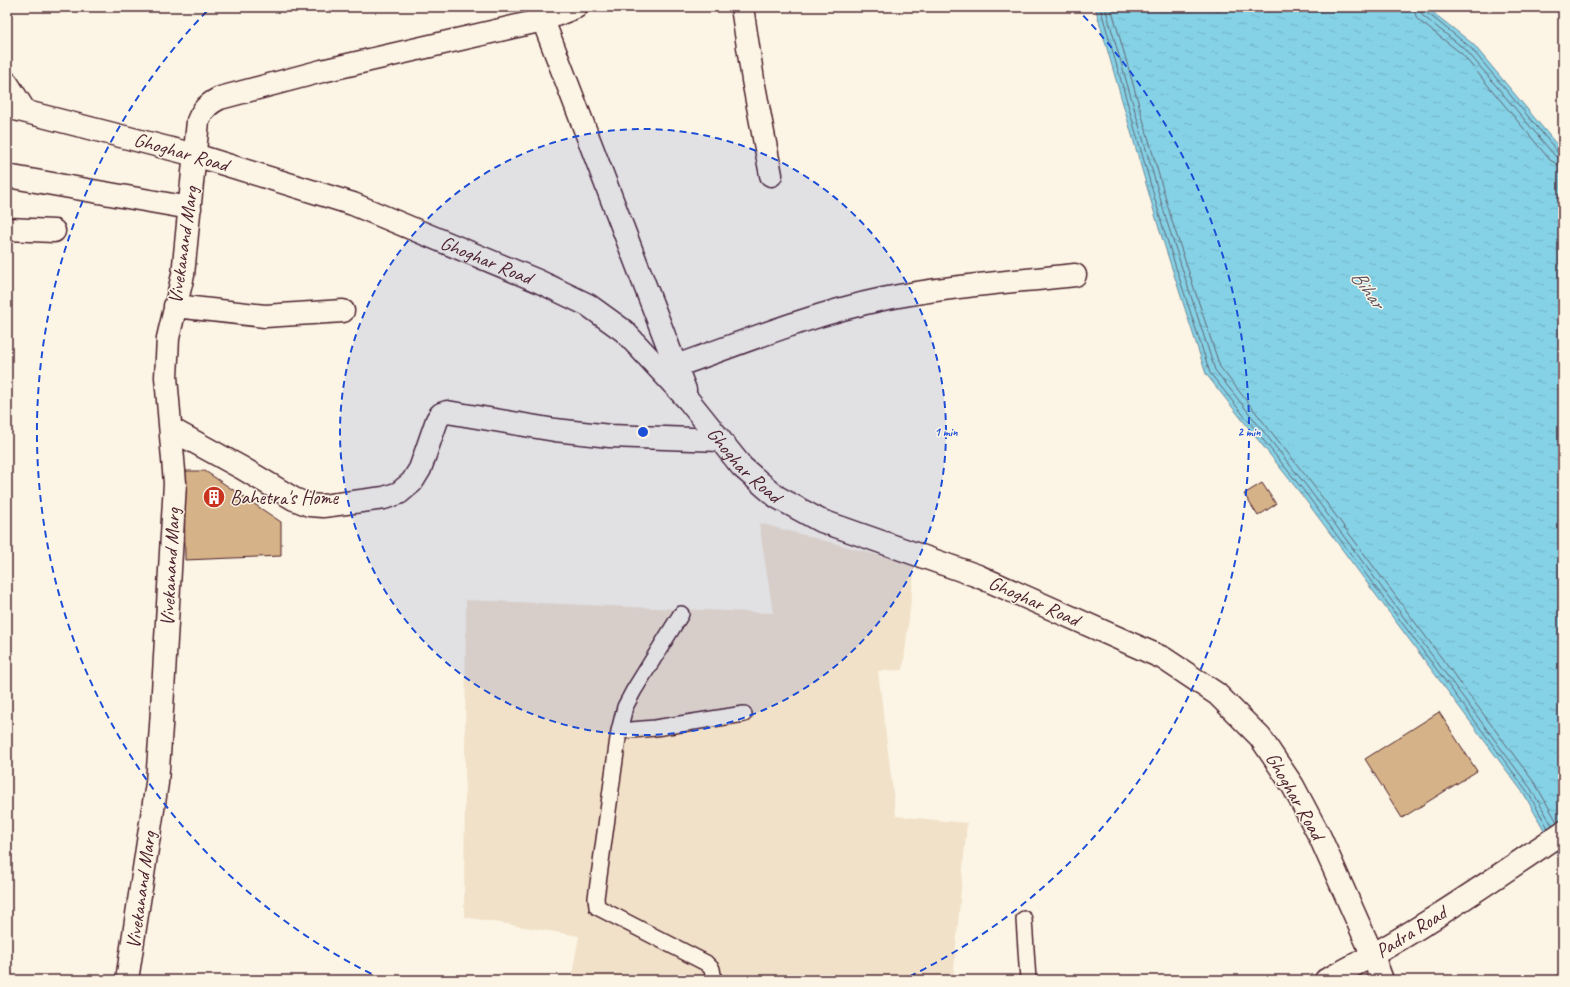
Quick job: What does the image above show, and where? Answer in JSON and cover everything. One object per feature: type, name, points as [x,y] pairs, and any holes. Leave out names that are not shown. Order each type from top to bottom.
[{"type":"street","name":"Vivekanand Marg","points":[[127,980],[157,783],[161,726],[175,483],[166,377],[168,338],[183,275],[196,155],[198,121],[203,110],[209,103],[220,98],[540,14],[576,7]]},
{"type":"street","points":[[742,7],[753,80],[771,175]]},
{"type":"street","points":[[540,14],[689,401]]},
{"type":"street","points":[[7,83],[16,109]]},
{"type":"street","name":"Ghoghar Road","points":[[16,109],[196,155],[353,204],[538,281],[588,305],[624,331],[689,401],[742,467],[777,497],[819,520],[978,576],[1163,658],[1217,694],[1260,737],[1294,786],[1320,837],[1373,956],[1382,980]]},
{"type":"street","points":[[7,176],[190,208]]},
{"type":"street","points":[[7,229],[54,231]]},
{"type":"street","points":[[676,366],[829,313],[883,299],[935,290],[1075,275]]},
{"type":"street","points":[[175,306],[265,316],[343,311]]},
{"type":"street","points":[[171,429],[242,468],[294,499],[309,505],[323,506],[384,498],[399,493],[412,482],[420,469],[437,420],[441,414],[447,412],[556,430],[610,436],[720,440]]},
{"type":"street","name":"Padra Road","points":[[1326,980],[1373,956],[1453,906],[1563,832]]},
{"type":"lane","points":[[681,614],[625,707],[619,731],[596,898],[597,907],[706,963],[712,969],[714,980]]},
{"type":"lane","points":[[619,731],[655,728],[744,714]]},
{"type":"lane","points":[[1024,919],[1028,980]]},
{"type":"shaded area","points":[[759,523],[915,565],[903,670],[878,671],[896,816],[967,823],[953,980],[571,980],[579,936],[464,917],[466,600],[773,613]]},
{"type":"water","name":"Bihar","points":[[1095,7],[1426,7],[1473,44],[1563,152],[1563,864],[1524,794],[1301,494],[1206,374],[1158,225]]},
{"type":"building","name":"Bahetra's Home","points":[[184,471],[205,471],[281,522],[281,556],[185,560]]},
{"type":"building","points":[[1262,483],[1276,504],[1258,516],[1244,494]]},
{"type":"building","points":[[1439,712],[1477,771],[1402,818],[1365,759]]},
{"type":"place","name":"Bahetra's Home","points":[[214,497]]}]
